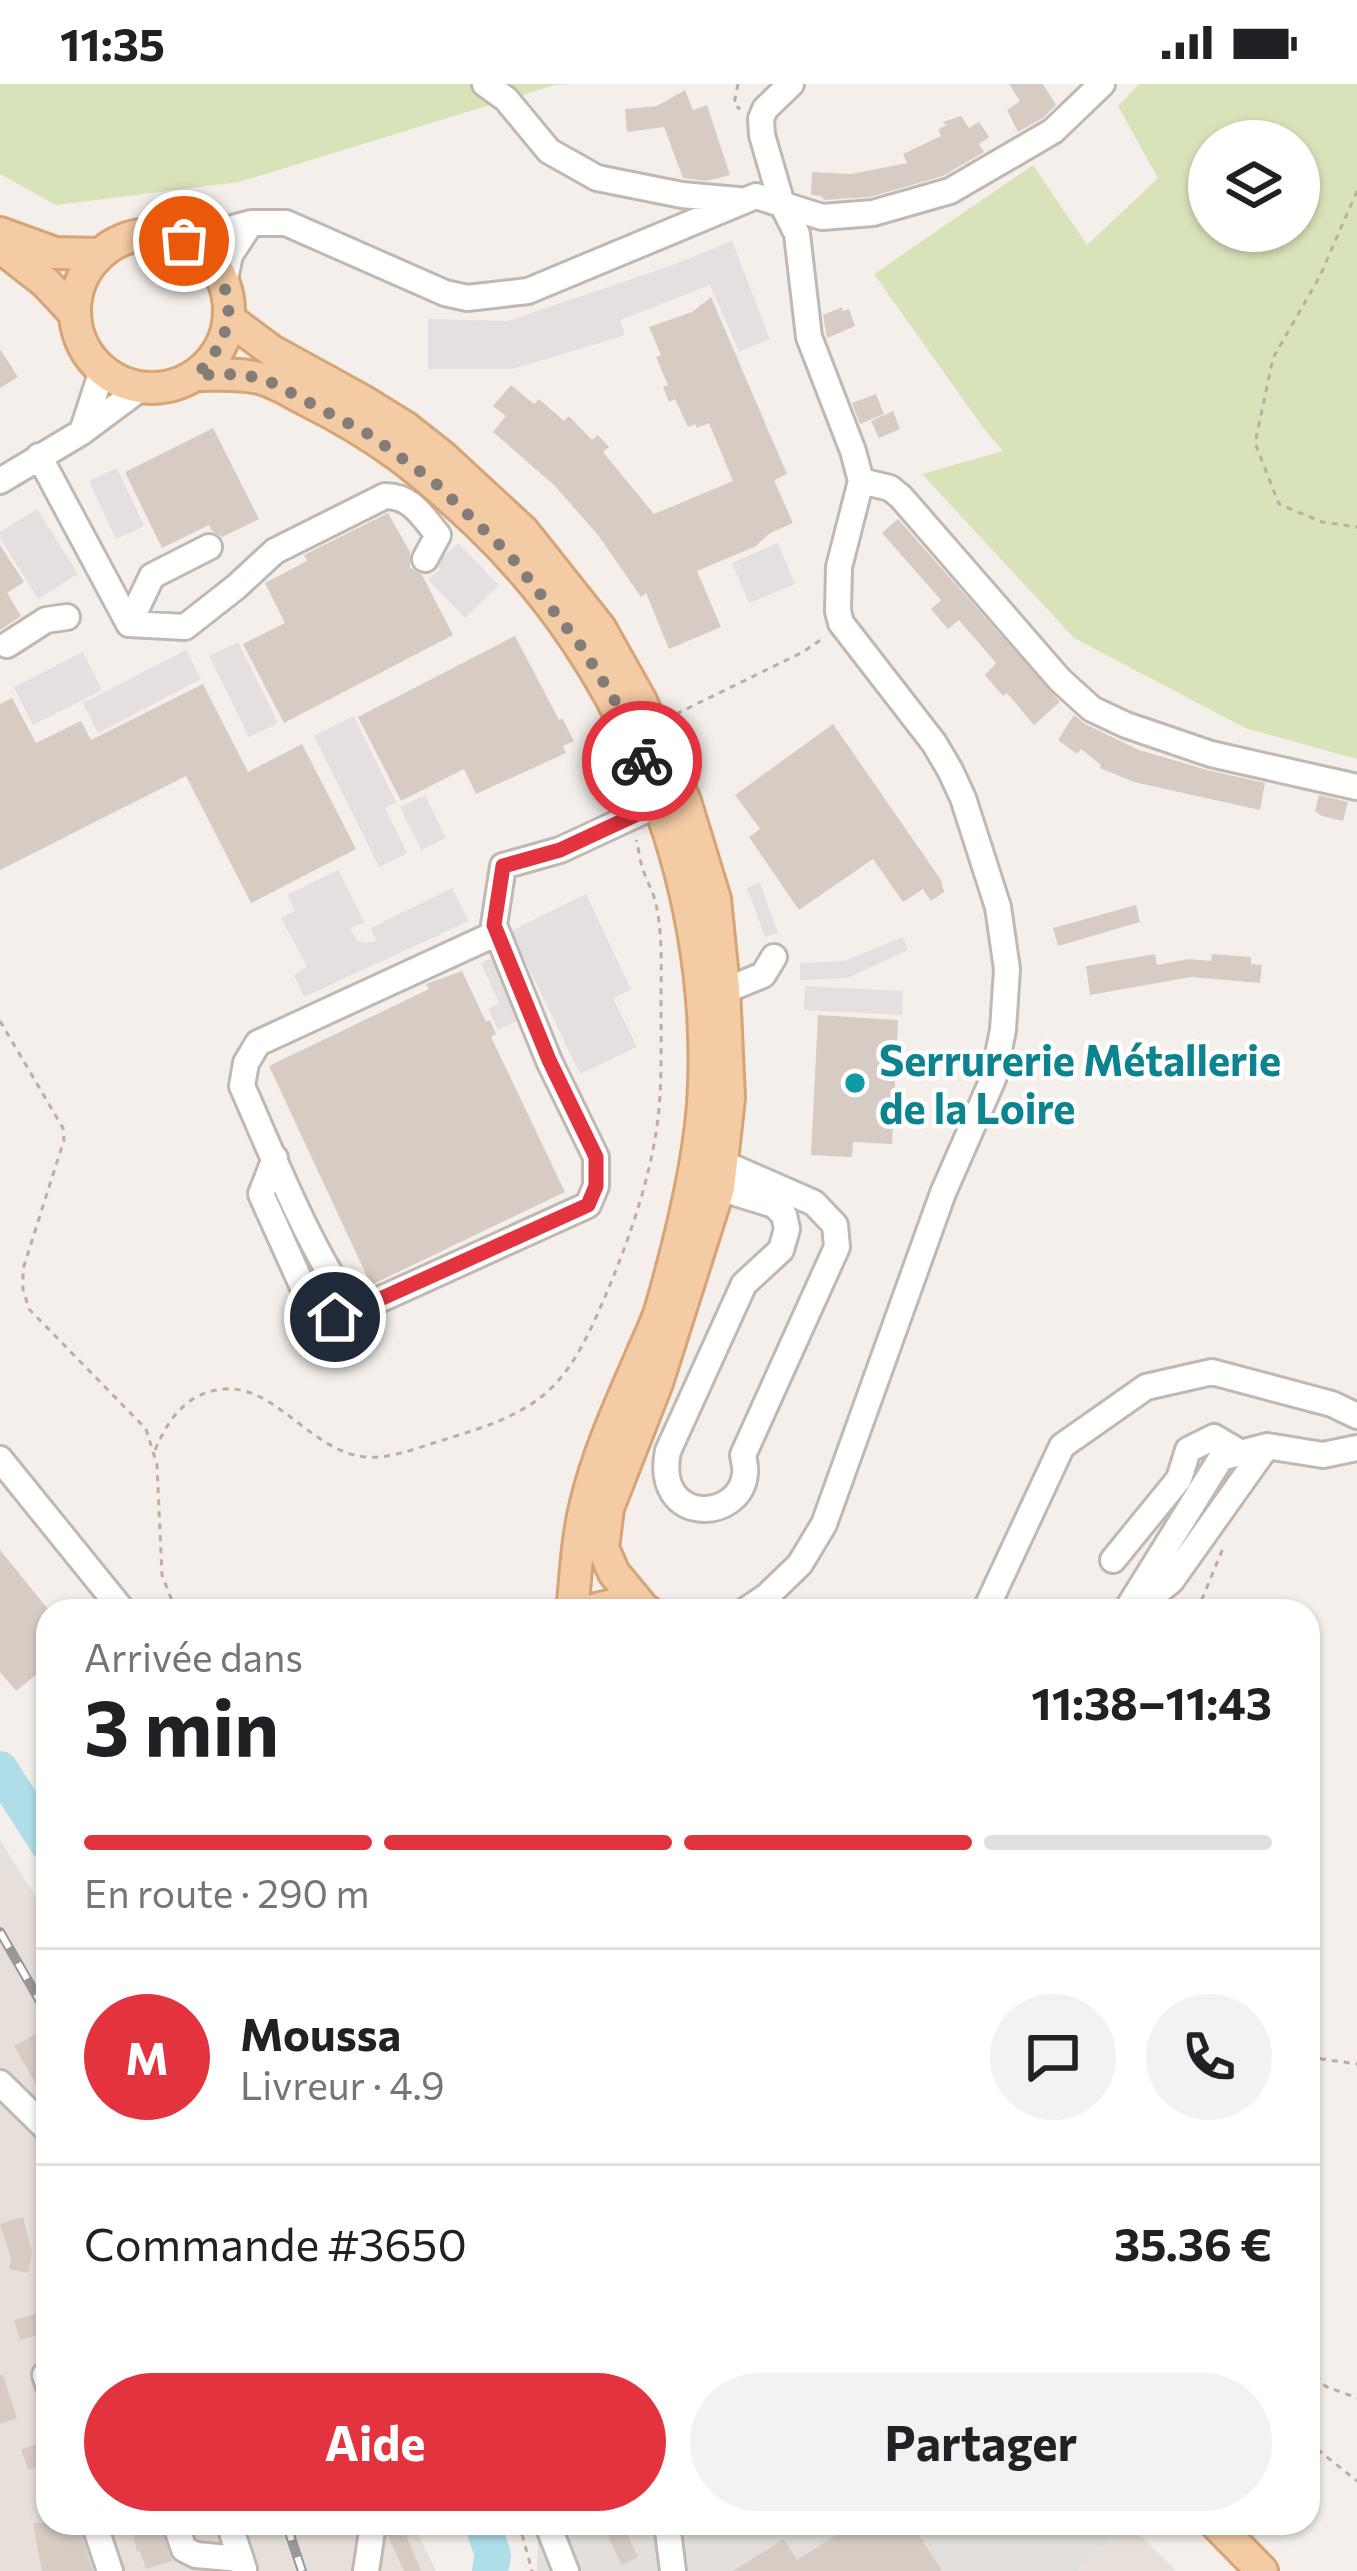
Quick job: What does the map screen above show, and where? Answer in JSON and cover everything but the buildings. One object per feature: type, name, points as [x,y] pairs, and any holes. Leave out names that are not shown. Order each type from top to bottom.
[{"type":"main road","points":[[0,232],[55,253],[100,254]]},
{"type":"main road","points":[[163,235],[184,241],[215,266],[224,284],[229,320],[223,341],[212,360],[179,384],[141,388],[121,382],[102,371],[78,334],[77,291],[100,254],[119,241],[163,235]]},
{"type":"main road","points":[[0,247],[45,282],[74,313]]},
{"type":"main road","points":[[229,320],[272,351],[363,400],[443,457],[523,531],[600,628],[641,701],[685,801],[715,899],[729,1098],[721,1176],[657,1383],[608,1508],[603,1548],[614,1573],[636,1599]]},
{"type":"main road","points":[[196,375],[265,379],[392,448],[432,480],[509,554],[581,646],[614,699],[659,804],[690,909],[702,998],[704,1088],[692,1178],[660,1312],[611,1427],[585,1504],[573,1599]]},
{"type":"main road","points":[[1227,2535],[1262,2571]]},
{"type":"street","points":[[485,84],[506,98],[549,151],[597,178],[682,195],[740,200]]},
{"type":"street","points":[[763,1599],[800,1564],[824,1524],[944,1193],[993,1079],[1004,1030],[1007,969],[998,907],[963,798],[934,743],[841,623],[838,611],[839,567],[861,481],[809,337],[796,234],[762,135],[765,109],[791,84]]},
{"type":"street","points":[[184,241],[251,223],[286,223],[445,293],[467,298],[516,293],[757,196],[822,217],[873,213],[950,191],[1053,130],[1102,84]]},
{"type":"street","points":[[224,284],[230,255],[251,223]]},
{"type":"street","points":[[82,432],[102,371]]},
{"type":"street","points":[[0,481],[82,432],[141,388]]},
{"type":"street","points":[[39,455],[129,624]]},
{"type":"street","points":[[861,481],[890,488],[901,497],[1060,680],[1092,709],[1211,754],[1357,787]]},
{"type":"street","points":[[129,624],[185,627],[275,551],[386,496],[400,496],[412,503],[438,535],[425,559]]},
{"type":"street","points":[[129,624],[152,576],[209,547]]},
{"type":"street","points":[[7,645],[46,620],[67,617]]},
{"type":"street","points":[[497,933],[258,1042],[245,1063],[242,1086],[275,1158],[262,1193],[311,1305],[321,1313],[335,1317],[358,1309],[588,1205],[596,1186],[596,1157],[549,1060],[494,925],[503,866],[560,850],[659,804]]},
{"type":"street","points":[[724,991],[772,974]]},
{"type":"street","points":[[721,1176],[814,1203],[835,1226],[837,1247],[743,1455],[745,1476],[739,1492],[715,1508],[700,1510],[685,1505],[667,1484],[668,1451],[744,1284],[782,1250],[788,1229],[774,1205],[721,1176]]},
{"type":"street","points":[[991,1599],[1062,1446],[1147,1387],[1212,1372],[1332,1403],[1357,1416]]},
{"type":"street","points":[[1113,1559],[1179,1479],[1188,1450],[1214,1437],[1241,1453]]},
{"type":"street","points":[[1136,1599],[1221,1458],[1267,1447],[1323,1455],[1357,1448]]},
{"type":"street","points":[[1146,1599],[1171,1581],[1267,1447]]},
{"type":"street","points":[[0,1459],[113,1599]]},
{"type":"street","points":[[0,2083],[36,2118]]},
{"type":"street","points":[[98,2535],[110,2571]]},
{"type":"street","points":[[179,2535],[184,2549],[196,2555],[243,2565],[234,2535]]},
{"type":"street","points":[[365,2571],[371,2535]]},
{"type":"street","points":[[552,2535],[566,2571]]},
{"type":"street","points":[[668,2535],[673,2571]]},
{"type":"path","points":[[1357,191],[1320,276],[1273,358],[1255,443],[1279,504],[1322,522],[1357,527]]},
{"type":"path","points":[[662,721],[803,652],[841,623]]},
{"type":"path","points":[[0,1022],[64,1128],[22,1269],[23,1289],[29,1309],[146,1429],[157,1465],[162,1575],[171,1599]]},
{"type":"path","points":[[1320,2059],[1357,2064]]},
{"type":"path","points":[[1320,2380],[1357,2398]]},
{"type":"path","points":[[1320,2452],[1357,2481]]},
{"type":"path","points":[[522,2535],[532,2571]]},
{"type":"shaded area","points":[[732,241],[770,339],[739,352],[710,285],[620,320],[625,335],[513,369],[428,369],[428,319],[508,321]]},
{"type":"shaded area","points":[[117,468],[144,526],[116,539],[89,481]]},
{"type":"shaded area","points":[[37,509],[78,574],[38,599],[0,538],[0,532]]},
{"type":"shaded area","points":[[458,543],[499,585],[465,618],[428,580],[440,569],[436,564]]},
{"type":"shaded area","points":[[778,543],[795,584],[749,603],[732,563]]},
{"type":"shaded area","points":[[238,642],[278,723],[249,737],[209,656]]},
{"type":"shaded area","points":[[186,650],[201,679],[98,733],[83,703]]},
{"type":"shaded area","points":[[83,652],[102,690],[33,725],[14,687]]},
{"type":"shaded area","points":[[354,716],[396,802],[385,808],[407,853],[379,867],[314,736]]},
{"type":"shaded area","points":[[425,795],[446,838],[421,850],[400,807]]},
{"type":"shaded area","points":[[338,870],[364,922],[350,929],[364,943],[376,941],[371,928],[452,888],[469,921],[304,997],[294,975],[307,966],[281,918],[295,911],[287,895]]},
{"type":"shaded area","points":[[760,883],[778,933],[765,937],[747,888]]},
{"type":"shaded area","points":[[586,894],[631,989],[613,999],[637,1047],[580,1074],[511,931]]},
{"type":"shaded area","points":[[903,937],[908,950],[848,978],[800,980],[800,963],[844,961]]},
{"type":"shaded area","points":[[496,956],[524,1018],[498,1030],[488,1009],[499,1003],[481,963]]},
{"type":"shaded area","points":[[805,986],[903,991],[902,1015],[804,1010]]},
{"type":"shaded area","points":[[0,1840],[36,1897],[36,2535],[419,2535],[436,2571],[0,2571]]},
{"type":"shaded area","points":[[536,2535],[1116,2535],[1079,2571],[537,2571]]},
{"type":"shaded area","points":[[1116,2535],[1140,2535],[1176,2571],[1079,2571]]},
{"type":"green space","points":[[0,84],[572,84],[555,85],[239,182],[56,205],[0,174]]},
{"type":"green space","points":[[1139,84],[1357,84],[1357,759],[1245,728],[1074,638],[922,474],[1003,451],[874,274],[1033,165],[1087,245],[1158,178],[1118,106]]},
{"type":"waterway","points":[[0,1769],[36,1825]]},
{"type":"waterway","points":[[486,2535],[493,2555],[490,2571]]},
{"type":"railway","points":[[0,1932],[36,1994]]},
{"type":"railway","points":[[290,2535],[302,2571]]},
{"type":"way so far","points":[[184,241],[215,266],[228,301],[223,341],[196,375],[265,379],[392,448],[432,480],[509,554],[581,646],[614,699],[642,761]]},
{"type":"place","name":"Serrurerie Métallerie de la Loire","points":[[855,1083]]},
{"type":"route","points":[[335,1317],[588,1205],[596,1186],[596,1157],[549,1060],[494,925],[503,866],[560,850],[659,804],[642,761]]}]
